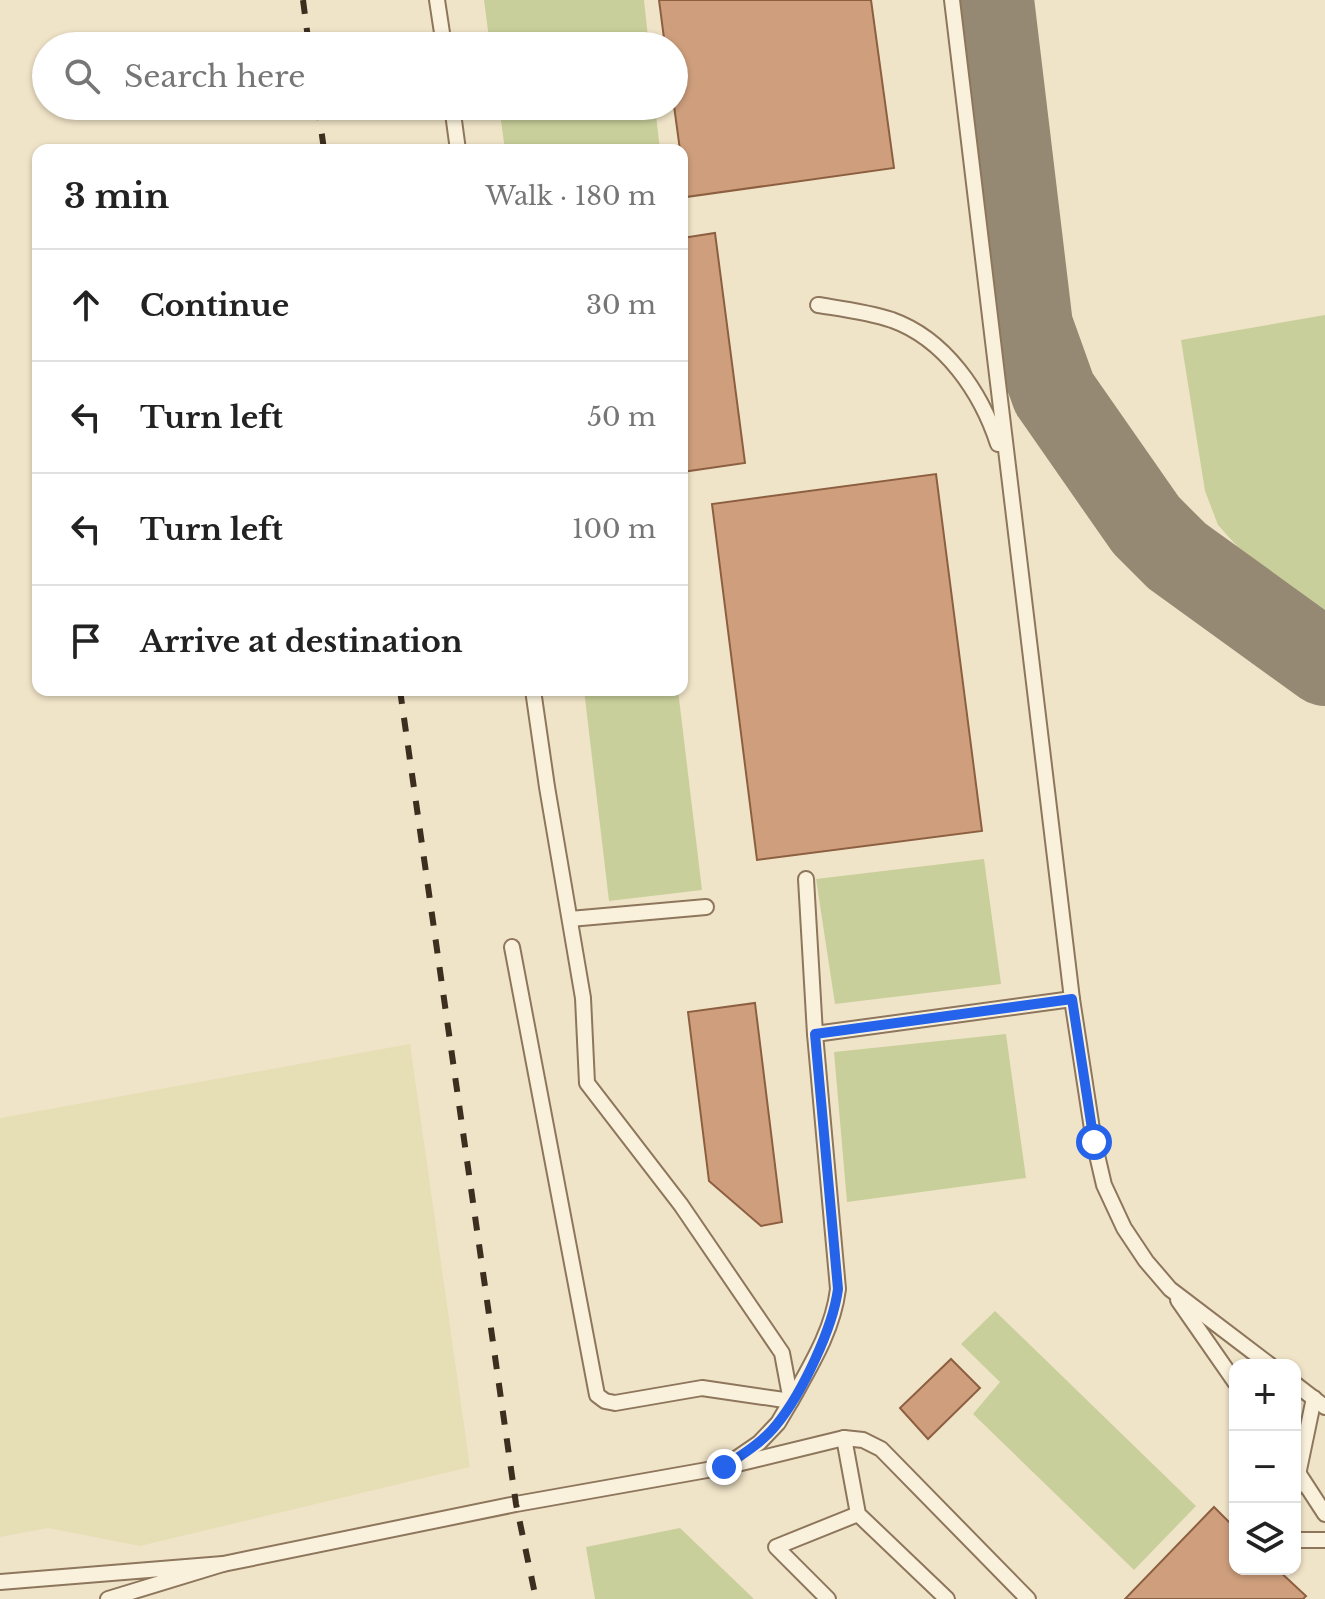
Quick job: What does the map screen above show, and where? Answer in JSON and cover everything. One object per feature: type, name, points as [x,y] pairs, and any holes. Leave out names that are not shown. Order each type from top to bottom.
[{"type":"lane","points":[[437,0],[442,32]]},
{"type":"lane","points":[[952,0],[1072,999],[1094,1142],[1104,1185],[1124,1228],[1229,1373]]},
{"type":"lane","points":[[454,120],[457,144]]},
{"type":"lane","points":[[818,305],[861,311],[895,321],[929,340],[954,364],[974,390],[992,424],[1009,475]]},
{"type":"lane","points":[[534,696],[583,998],[587,1083],[681,1205],[782,1353],[791,1401]]},
{"type":"lane","points":[[724,1467],[759,1443],[778,1423],[820,1351],[836,1304],[838,1289],[815,1034],[806,879]]},
{"type":"lane","points":[[570,919],[706,907]]},
{"type":"lane","points":[[512,947],[597,1395],[615,1403],[702,1388],[791,1401]]},
{"type":"lane","points":[[815,1034],[1072,999]]},
{"type":"lane","points":[[1170,1289],[1262,1359]]},
{"type":"lane","points":[[1301,1388],[1319,1402],[1301,1463]]},
{"type":"lane","points":[[844,1438],[858,1514],[947,1599]]},
{"type":"lane","points":[[108,1599],[223,1564],[516,1504],[724,1467],[844,1438],[863,1440],[881,1449],[1028,1599]]},
{"type":"lane","points":[[1301,1482],[1325,1514]]},
{"type":"lane","points":[[828,1599],[776,1547],[858,1514]]},
{"type":"lane","points":[[1301,1540],[1325,1540]]},
{"type":"lane","points":[[0,1582],[223,1564]]},
{"type":"shaded area","points":[[410,1044],[470,1467],[140,1546],[48,1528],[0,1537],[0,1118]]},
{"type":"green space","points":[[484,0],[644,0],[647,32],[488,32]]},
{"type":"green space","points":[[501,120],[657,120],[659,144],[504,144]]},
{"type":"green space","points":[[1325,315],[1325,617],[1244,554],[1218,525],[1205,491],[1181,340]]},
{"type":"green space","points":[[585,696],[679,696],[702,890],[609,901]]},
{"type":"green space","points":[[984,859],[1001,984],[835,1004],[816,879]]},
{"type":"green space","points":[[1006,1034],[1026,1178],[847,1202],[834,1052]]},
{"type":"green space","points":[[995,1311],[1196,1506],[1134,1570],[973,1414],[1000,1382],[961,1344]]},
{"type":"green space","points":[[680,1528],[754,1599],[595,1599],[586,1547]]},
{"type":"building","points":[[659,0],[871,0],[894,168],[688,197],[688,144],[679,144],[676,120],[688,120],[688,32],[663,32]]},
{"type":"building","points":[[715,233],[745,463],[688,471],[688,237]]},
{"type":"building","points":[[936,474],[982,831],[757,860],[712,504]]},
{"type":"building","points":[[755,1003],[782,1222],[761,1226],[709,1181],[688,1012]]},
{"type":"building","points":[[951,1359],[980,1388],[928,1439],[900,1408]]},
{"type":"building","points":[[1214,1507],[1229,1522],[1229,1575],[1283,1575],[1306,1596],[1303,1599],[1125,1599]]},
{"type":"taxiway","points":[[991,0],[1030,326],[1054,393],[1146,525],[1177,556],[1325,663]]},
{"type":"railway","points":[[303,0],[307,32]]},
{"type":"railway","points":[[320,120],[323,144]]},
{"type":"railway","points":[[401,696],[516,1504],[536,1599]]},
{"type":"route","points":[[724,1467],[759,1443],[778,1423],[820,1351],[836,1304],[838,1289],[815,1034],[1072,999],[1094,1142]]}]
